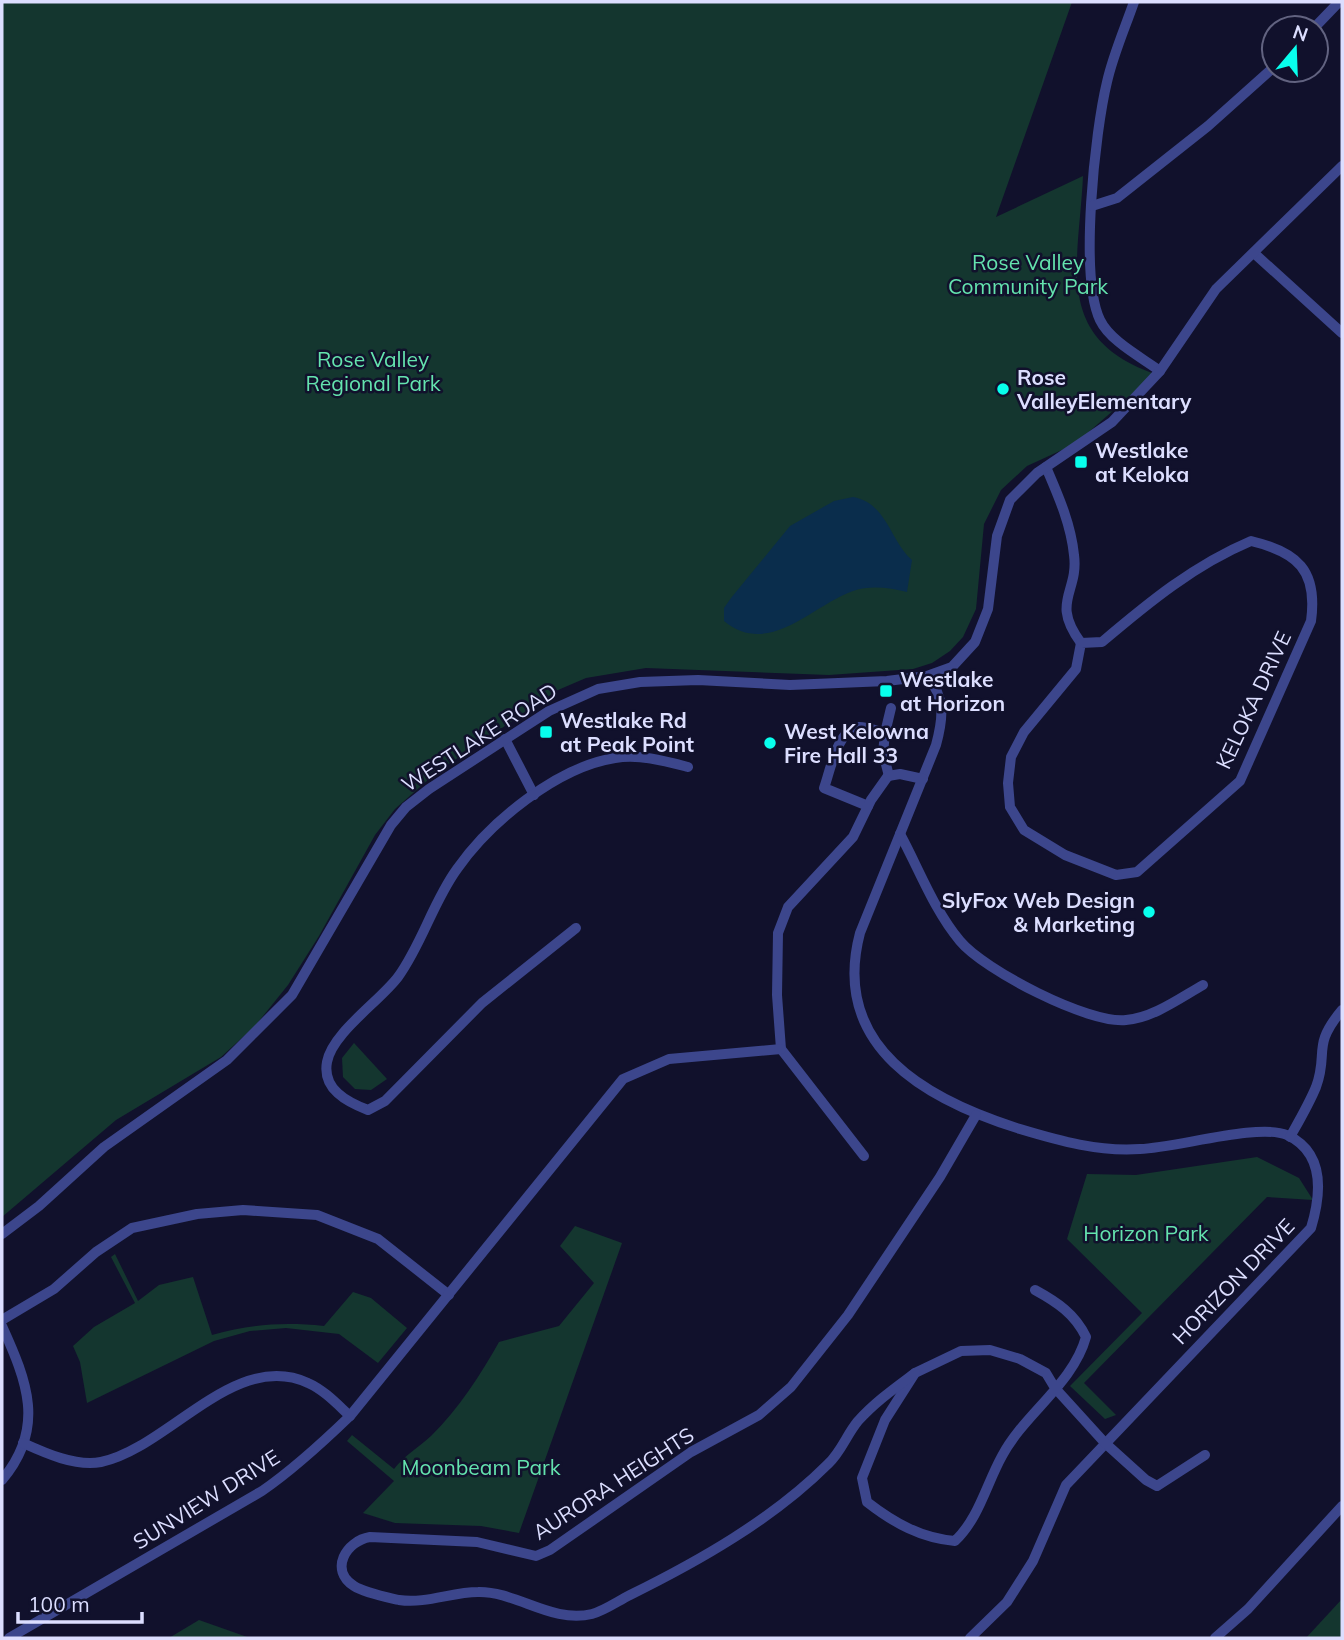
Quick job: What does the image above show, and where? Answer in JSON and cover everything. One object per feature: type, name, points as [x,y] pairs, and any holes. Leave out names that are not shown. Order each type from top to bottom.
[{"type":"street","points":[[1135,2],[1107,82],[1094,164],[1092,295],[1100,321],[1117,340],[1160,371]]},
{"type":"street","points":[[1092,206],[1117,198],[1208,126],[1260,80]]},
{"type":"street","name":"WESTLAKE ROAD","points":[[2,1234],[104,1147],[227,1060],[292,995],[391,825],[406,807],[429,789],[549,711],[611,685],[698,680],[790,685],[927,676],[952,667],[975,642],[988,609],[1002,516],[1010,500],[1046,467],[1112,422],[1160,371],[1216,289],[1255,254],[1342,166]]},
{"type":"street","points":[[1255,254],[1342,333]]},
{"type":"street","points":[[1046,467],[1065,513],[1075,558],[1066,601],[1068,625],[1081,643]]},
{"type":"street","name":"KELOKA DRIVE","points":[[1251,541],[1280,548],[1304,567],[1314,598],[1311,621],[1240,781],[1137,872],[1116,875],[1065,855],[1024,830],[1010,807],[1011,757],[1024,732],[1076,669],[1081,643],[1102,642],[1147,602],[1216,556],[1251,541]]},
{"type":"street","points":[[927,676],[937,688],[943,717],[923,779],[860,933],[853,959],[854,986],[861,1016],[877,1045],[906,1076],[976,1115],[1066,1143],[1139,1150],[1268,1130],[1290,1137],[1317,1085],[1324,1035],[1342,1010]]},
{"type":"street","points":[[889,776],[883,753],[891,708]]},
{"type":"street","points":[[867,806],[824,788],[840,743],[848,732],[858,727],[885,733]]},
{"type":"street","points":[[505,739],[534,795]]},
{"type":"street","points":[[576,928],[482,1003],[385,1101],[368,1110],[348,1103],[330,1085],[327,1063],[335,1045],[398,976],[456,870],[489,832],[534,795],[571,771],[615,758],[656,758],[688,767]]},
{"type":"street","points":[[889,776],[923,779]]},
{"type":"street","points":[[863,1156],[781,1049],[777,995],[781,926],[796,896],[853,837],[867,806],[889,776]]},
{"type":"street","points":[[900,834],[944,919],[960,942],[984,963],[1014,982],[1098,1016],[1124,1021],[1146,1015],[1203,985]]},
{"type":"street","name":"SUNVIEW DRIVE","points":[[9,1638],[262,1491],[290,1472],[350,1416],[624,1079],[669,1059],[781,1049]]},
{"type":"street","name":"AURORA HEIGHTS","points":[[915,1373],[878,1400],[856,1423],[830,1463],[756,1523],[686,1567],[592,1614],[551,1612],[479,1592],[411,1602],[354,1586],[345,1576],[342,1563],[346,1549],[357,1539],[370,1537],[477,1542],[536,1556],[550,1550],[619,1499],[691,1452],[759,1415],[807,1369],[840,1326],[940,1177],[976,1115]]},
{"type":"street","name":"HORIZON DRIVE","points":[[970,1638],[1007,1602],[1033,1561],[1066,1485],[1311,1228],[1320,1183],[1314,1161],[1290,1137]]},
{"type":"street","points":[[2,1480],[29,1428],[30,1401],[2,1323],[54,1289],[96,1252],[132,1228],[197,1214],[243,1210],[317,1215],[378,1240],[449,1295]]},
{"type":"street","points":[[1035,1290],[1057,1302],[1079,1321],[1086,1337],[1082,1354],[1055,1388],[1002,1455],[969,1528],[955,1541],[920,1534],[867,1502],[862,1478],[885,1420],[915,1373],[961,1351],[990,1350],[1020,1359],[1046,1373],[1055,1388],[1105,1443],[1146,1480],[1157,1486],[1205,1455]]},
{"type":"street","points":[[23,1443],[64,1458],[100,1462],[139,1447],[247,1380],[271,1375],[309,1383],[350,1416]]},
{"type":"street","points":[[1215,1638],[1248,1609],[1342,1506]]},
{"type":"green space","name":"Rose Valley Regional Park","points":[[2,2],[1072,2],[996,217],[1083,176],[1077,268],[1079,294],[1086,319],[1100,340],[1122,359],[1155,374],[1075,444],[1027,466],[1001,490],[984,524],[976,609],[963,637],[950,651],[932,663],[913,669],[829,675],[646,668],[586,678],[558,690],[437,772],[395,809],[375,835],[319,936],[288,985],[255,1026],[221,1057],[116,1120],[2,1217]]},
{"type":"green space","points":[[354,1043],[387,1079],[371,1090],[355,1089],[343,1077],[342,1058]]},
{"type":"green space","name":"Horizon Park","points":[[1257,1157],[1299,1178],[1313,1200],[1267,1197],[1084,1383],[1116,1415],[1105,1419],[1070,1386],[1142,1313],[1067,1239],[1087,1174],[1136,1175]]},
{"type":"green space","name":"Moonbeam Park","points":[[575,1226],[622,1243],[519,1533],[481,1526],[395,1523],[363,1513],[394,1481],[347,1441],[352,1435],[394,1469],[431,1436],[460,1403],[499,1342],[559,1326],[594,1283],[560,1246]]},
{"type":"green space","points":[[115,1254],[138,1301],[159,1285],[193,1277],[212,1335],[268,1325],[324,1326],[353,1292],[371,1298],[407,1328],[378,1363],[339,1334],[286,1328],[250,1331],[214,1341],[87,1403],[80,1362],[73,1346],[94,1327],[135,1303],[111,1257]]},
{"type":"green space","points":[[1342,1599],[1342,1638],[1306,1638]]},
{"type":"green space","points":[[199,1620],[250,1638],[169,1638]]},
{"type":"water","points":[[853,497],[864,501],[881,515],[912,560],[907,592],[880,588],[853,591],[774,632],[757,634],[741,631],[724,621],[724,608],[790,526],[834,501]]},
{"type":"place","name":"Rose ValleyElementary","points":[[1003,389]]},
{"type":"place","name":"Westlake at Keloka","points":[[1081,462]]},
{"type":"place","name":"Westlake at Horizon","points":[[886,691]]},
{"type":"place","name":"Westlake Rd at Peak Point","points":[[546,732]]},
{"type":"place","name":"West Kelowna Fire Hall 33","points":[[770,743]]},
{"type":"place","name":"SlyFox Web Design & Marketing","points":[[1149,912]]},
{"type":"park label","name":"Rose Valley Community Park","points":[[1028,274]]}]
